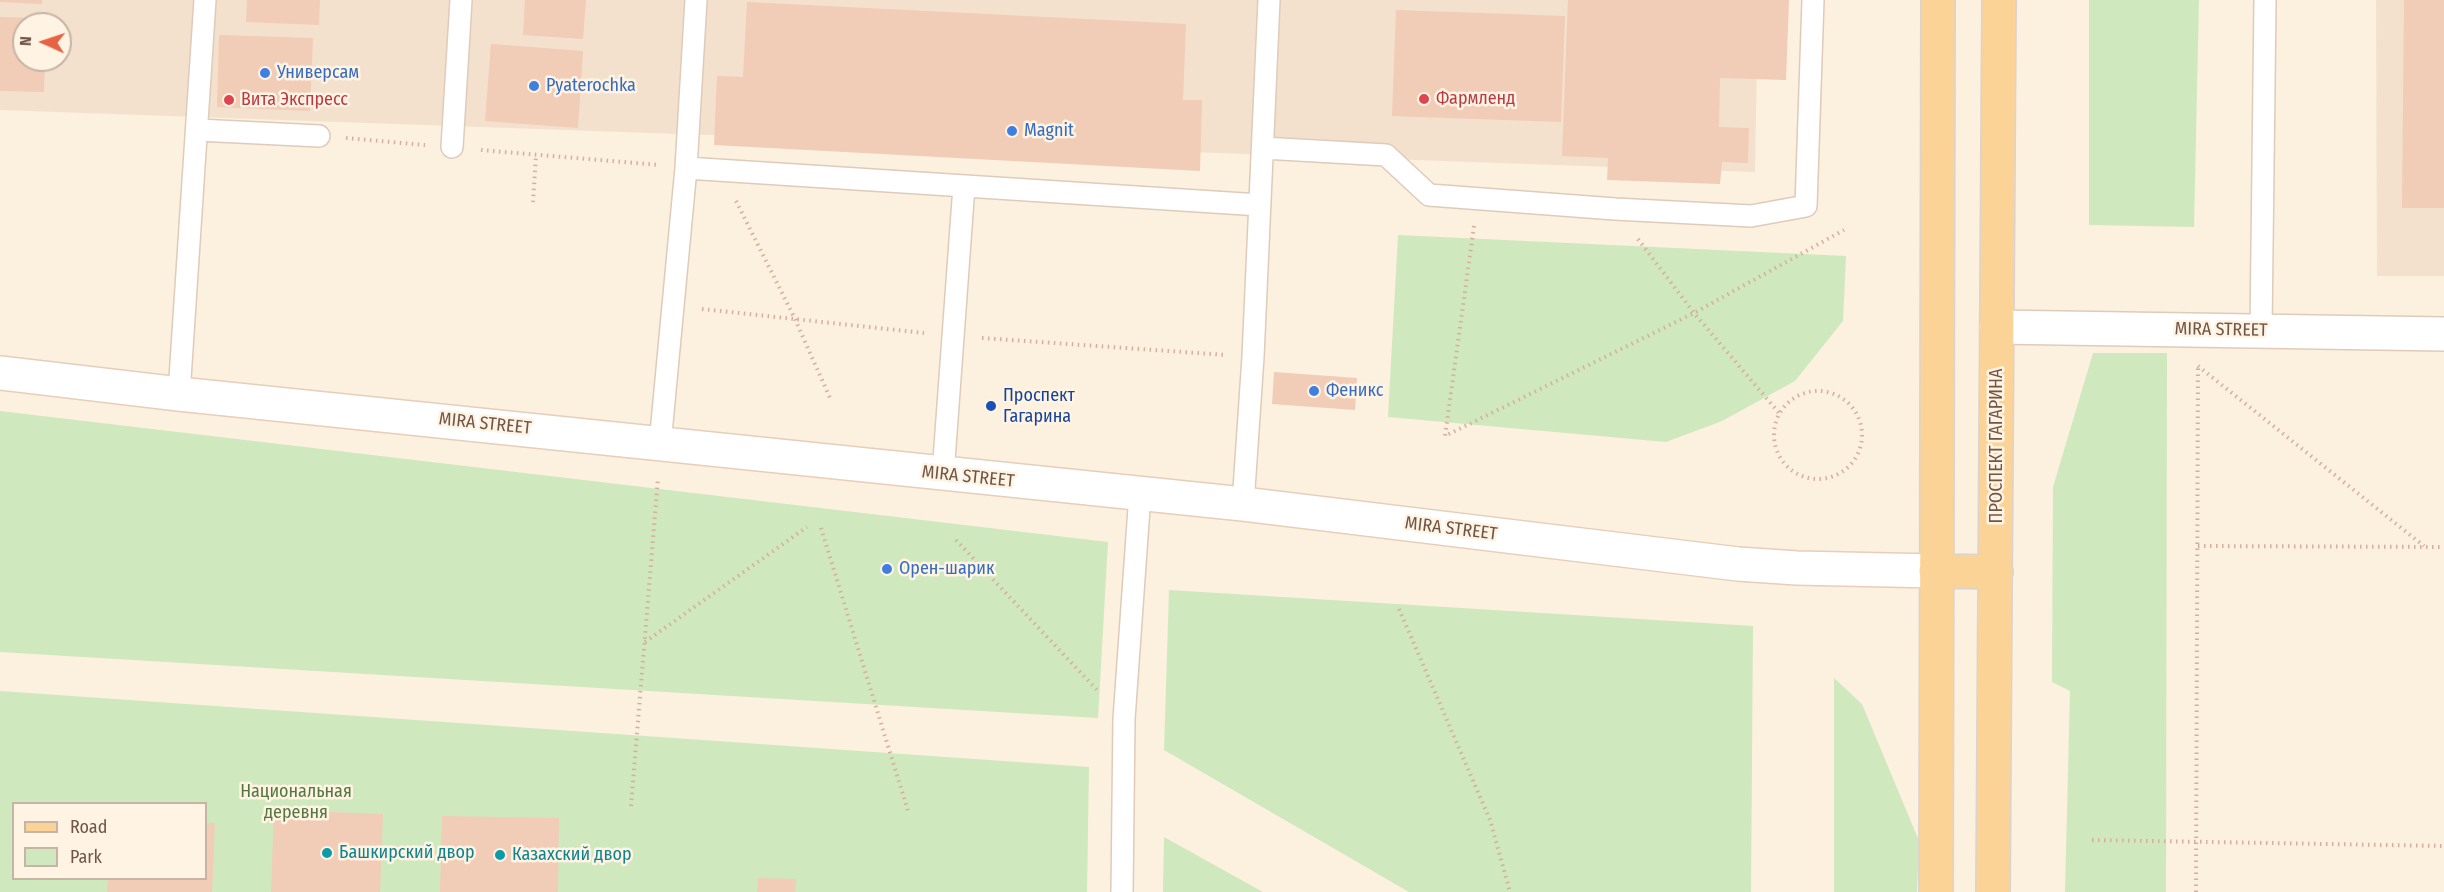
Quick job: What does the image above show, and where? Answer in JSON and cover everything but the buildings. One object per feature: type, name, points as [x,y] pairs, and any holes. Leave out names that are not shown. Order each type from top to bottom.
[{"type":"main road","points":[[1936,892],[1938,0]]},
{"type":"main road","name":"ПРОСПЕКТ ГАГАРИНА","points":[[1993,892],[1999,0]]},
{"type":"main road","name":"MIRA STREET","points":[[1998,327],[2444,334]]},
{"type":"main road","name":"MIRA STREET","points":[[0,373],[179,394],[1243,504],[1738,564],[1797,568],[1936,571]]},
{"type":"main road","points":[[1936,571],[1996,572]]},
{"type":"lane","points":[[179,394],[205,0]]},
{"type":"lane","points":[[452,147],[461,0]]},
{"type":"lane","points":[[660,444],[686,168],[696,0]]},
{"type":"lane","points":[[1243,504],[1269,0]]},
{"type":"lane","points":[[1263,148],[1386,155],[1429,195],[1615,209],[1751,216],[1806,206],[1813,0]]},
{"type":"lane","points":[[2261,330],[2265,0]]},
{"type":"lane","points":[[198,130],[319,136]]},
{"type":"lane","points":[[686,168],[1260,205]]},
{"type":"lane","points":[[943,474],[964,186]]},
{"type":"lane","points":[[1122,892],[1124,719],[1140,494]]},
{"type":"path","points":[[319,136],[686,168]]},
{"type":"path","points":[[533,202],[536,155]]},
{"type":"path","points":[[721,170],[795,319],[830,398]]},
{"type":"path","points":[[1478,198],[1445,436],[1694,313],[1844,230]]},
{"type":"path","points":[[1615,209],[1694,313],[1779,413]]},
{"type":"path","points":[[2196,892],[2198,365],[2424,546]]},
{"type":"path","points":[[1818,390],[1841,397],[1856,412],[1862,432],[1859,453],[1846,470],[1826,479],[1805,478],[1790,471],[1779,458],[1774,443],[1773,428],[1779,413],[1795,396],[1818,390]]},
{"type":"path","points":[[631,806],[660,444]]},
{"type":"path","points":[[644,642],[807,527]]},
{"type":"path","points":[[821,528],[908,811]]},
{"type":"path","points":[[956,540],[1124,719]]},
{"type":"path","points":[[2198,546],[2444,547]]},
{"type":"path","points":[[1399,609],[1490,820],[1509,892]]},
{"type":"path","points":[[2092,840],[2444,846]]},
{"type":"shaded area","points":[[0,0],[1758,0],[1755,172],[0,110]]},
{"type":"shaded area","points":[[2376,0],[2444,0],[2444,276],[2377,276]]},
{"type":"green space","points":[[2089,0],[2199,0],[2194,227],[2089,225]]},
{"type":"green space","points":[[1398,235],[1846,256],[1843,321],[1795,381],[1722,421],[1666,442],[1388,417]]},
{"type":"green space","points":[[2093,353],[2167,353],[2166,892],[2065,892],[2070,691],[2052,682],[2053,487]]},
{"type":"green space","points":[[0,411],[1108,542],[1098,718],[0,652]]},
{"type":"green space","points":[[1169,590],[1753,626],[1751,892],[1409,892],[1164,750]]},
{"type":"green space","points":[[1834,678],[1862,704],[1919,841],[1917,892],[1834,892]]},
{"type":"green space","name":"Национальная деревня","points":[[0,691],[1089,767],[1087,892],[0,892]]},
{"type":"green space","points":[[1164,837],[1263,892],[1163,892]]},
{"type":"place","name":"Универсам","points":[[265,73]]},
{"type":"place","name":"Pyaterochka","points":[[534,86]]},
{"type":"place","name":"Фармленд","points":[[1424,99]]},
{"type":"place","name":"Вита Экспресс","points":[[229,100]]},
{"type":"place","name":"Magnit","points":[[1012,131]]},
{"type":"place","name":"Феникс","points":[[1314,391]]},
{"type":"place","name":"Проспект Гагарина","points":[[991,406]]},
{"type":"place","name":"Орен-шарик","points":[[887,569]]},
{"type":"place","name":"Башкирский двор","points":[[327,853]]},
{"type":"place","name":"Казахский двор","points":[[500,855]]}]
